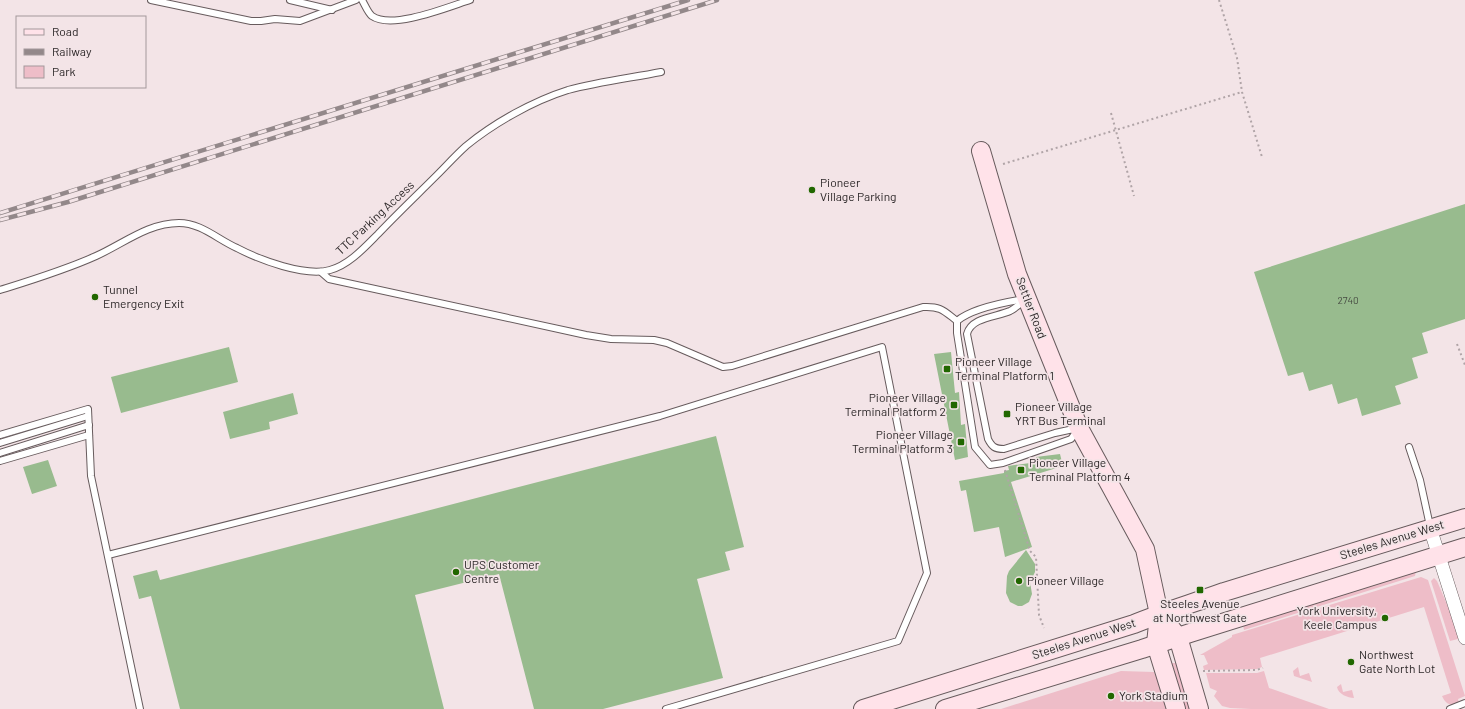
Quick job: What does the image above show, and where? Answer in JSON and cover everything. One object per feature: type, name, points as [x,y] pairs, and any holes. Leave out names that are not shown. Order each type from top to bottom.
[{"type":"main road","name":"Settler Road","points":[[981,151],[1017,274],[1026,299],[1079,428],[1145,549],[1159,614]]},
{"type":"main road","name":"Steeles Avenue West","points":[[863,709],[1134,624],[1224,592],[1465,518]]},
{"type":"main road","points":[[945,709],[1465,548]]},
{"type":"main road","points":[[1159,614],[1178,637],[1198,709]]},
{"type":"main road","points":[[1159,614],[1156,644],[1176,709]]},
{"type":"street","points":[[1430,528],[1465,638]]},
{"type":"lane","points":[[151,0],[260,22],[275,18],[300,22],[356,0]]},
{"type":"lane","points":[[290,0],[332,10]]},
{"type":"lane","points":[[362,0],[371,15],[376,18],[393,21],[407,20],[470,0]]},
{"type":"lane","name":"TTC Parking Access","points":[[0,290],[64,270],[97,256],[153,227],[164,224],[181,223],[193,225],[212,233],[235,248],[256,258],[297,270],[321,272],[332,270],[364,248],[465,147],[495,126],[530,106],[566,91],[589,85],[660,72]]},
{"type":"lane","points":[[321,272],[329,279],[586,335],[611,339],[654,340],[667,343],[723,367],[737,365],[923,307],[934,306],[942,310],[957,322]]},
{"type":"lane","points":[[957,322],[966,315],[1009,301],[1026,299]]},
{"type":"lane","points":[[1026,299],[1012,310],[974,322],[968,329],[967,334],[988,439],[991,446],[997,449],[1004,449],[1055,433],[1079,428]]},
{"type":"lane","points":[[957,322],[957,334],[975,447],[990,465],[1003,463],[1071,439],[1079,428]]},
{"type":"lane","points":[[108,556],[660,416],[882,347],[927,573],[898,642],[666,709]]},
{"type":"lane","points":[[0,435],[88,409],[91,476],[140,709]]},
{"type":"lane","points":[[0,443],[88,416]]},
{"type":"lane","points":[[0,453],[89,425]]},
{"type":"lane","points":[[0,461],[89,435]]},
{"type":"lane","points":[[1409,447],[1420,480],[1430,528]]},
{"type":"lane","points":[[1450,709],[1465,704]]},
{"type":"path","points":[[1219,0],[1237,58],[1242,92],[1262,157]]},
{"type":"path","points":[[1003,164],[1242,92]]},
{"type":"path","points":[[1111,113],[1134,196]]},
{"type":"path","points":[[1457,344],[1465,365]]},
{"type":"path","points":[[1003,463],[1030,551],[1036,558],[1039,615],[1044,628]]},
{"type":"path","points":[[1200,671],[1256,670],[1263,668]]},
{"type":"green space","points":[[1416,571],[1415,576],[1244,630],[1243,625]]},
{"type":"green space","points":[[1421,577],[1428,580],[1465,696],[1458,699],[1459,703],[1449,704],[1442,696],[1451,693],[1424,607],[1260,658],[1262,667],[1257,669],[1204,670],[1203,666],[1208,664],[1204,655],[1200,655],[1232,637],[1232,635]]},
{"type":"green space","points":[[1434,578],[1437,581],[1452,616],[1458,639],[1450,641],[1431,581]]},
{"type":"green space","points":[[1172,663],[1176,663],[1178,665],[1192,709],[1183,709],[1170,666]]},
{"type":"green space","points":[[1298,667],[1300,676],[1309,673],[1312,682],[1294,676],[1293,671]]},
{"type":"green space","points":[[1121,671],[1154,672],[1166,709],[1001,709]]},
{"type":"green space","points":[[1264,671],[1269,688],[1329,709],[1251,709],[1222,706],[1214,696],[1217,691],[1210,688],[1206,673],[1257,673]]},
{"type":"green space","points":[[1341,684],[1343,692],[1352,690],[1354,698],[1339,692],[1337,687]]},
{"type":"building","points":[[1465,204],[1465,319],[1422,333],[1428,353],[1412,358],[1418,378],[1395,386],[1401,404],[1362,416],[1357,398],[1338,404],[1332,384],[1309,391],[1303,372],[1288,376],[1254,272]]},
{"type":"building","points":[[229,347],[238,382],[121,413],[111,377]]},
{"type":"building","points":[[951,352],[955,393],[959,392],[961,425],[965,424],[968,457],[955,460],[934,354]]},
{"type":"building","points":[[293,393],[298,414],[269,422],[270,429],[230,439],[223,412]]},
{"type":"building","name":"UPS Customer Centre","points":[[716,436],[744,547],[725,552],[730,570],[697,579],[723,678],[603,709],[534,709],[499,574],[415,595],[444,709],[180,709],[151,596],[139,599],[133,576],[157,570],[160,580]]},
{"type":"building","points":[[1060,454],[1063,466],[1011,482],[1032,547],[1005,557],[999,527],[974,532],[966,490],[961,491],[959,481],[1004,473],[1004,471],[1009,470],[1008,466],[1037,462],[1036,457]]},
{"type":"building","points":[[48,460],[57,486],[32,494],[23,467]]},
{"type":"building","name":"Pioneer Village","points":[[1026,550],[1035,564],[1035,572],[1030,582],[1032,594],[1029,602],[1022,606],[1018,606],[1010,602],[1006,593],[1007,576],[1009,571]]},
{"type":"railway","points":[[0,213],[688,0]]},
{"type":"railway","points":[[0,220],[68,202],[717,0]]},
{"type":"place","name":"Pioneer Village Parking","points":[[812,190]]},
{"type":"place","name":"Tunnel Emergency Exit","points":[[95,297]]},
{"type":"place","name":"Pioneer Village Terminal Platform 1","points":[[947,369]]},
{"type":"place","name":"Pioneer Village Terminal Platform 2","points":[[954,405]]},
{"type":"place","name":"Pioneer Village YRT Bus Terminal","points":[[1007,414]]},
{"type":"place","name":"Pioneer Village Terminal Platform 3","points":[[961,442]]},
{"type":"place","name":"Pioneer Village Terminal Platform 4","points":[[1021,470]]},
{"type":"place","name":"UPS Customer Centre","points":[[456,572]]},
{"type":"place","name":"Pioneer Village","points":[[1019,581]]},
{"type":"place","name":"Steeles Avenue at Northwest Gate","points":[[1200,590]]},
{"type":"place","name":"York University, Keele Campus","points":[[1385,618]]},
{"type":"place","name":"Northwest Gate North Lot","points":[[1351,662]]},
{"type":"place","name":"York Stadium","points":[[1111,696]]}]
